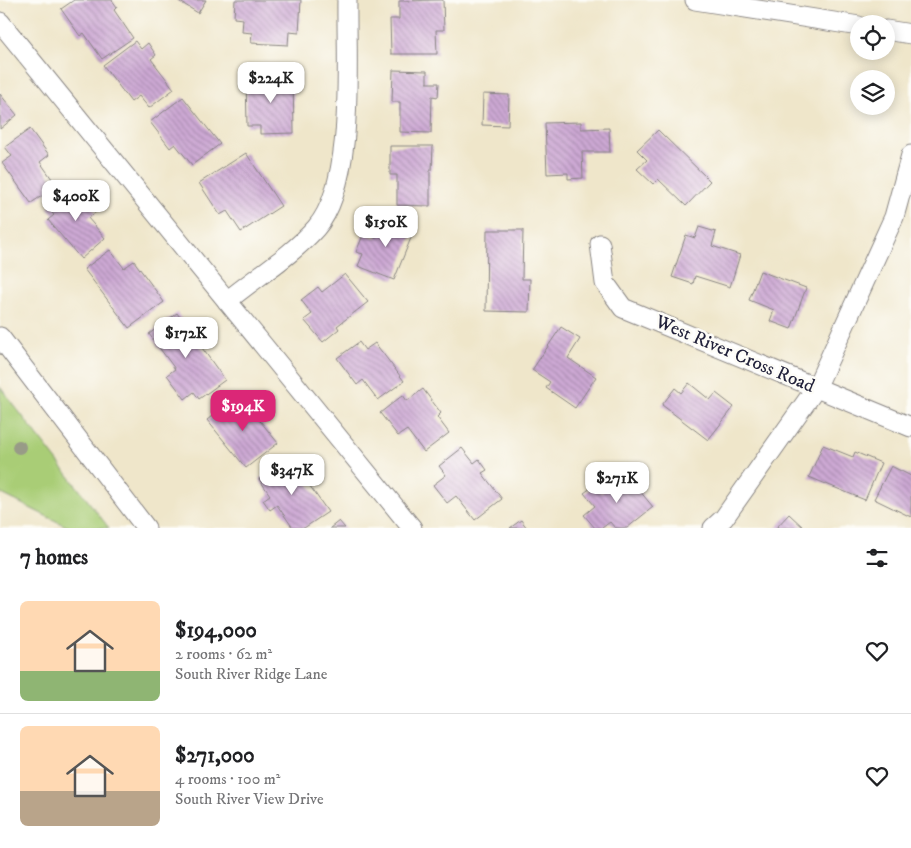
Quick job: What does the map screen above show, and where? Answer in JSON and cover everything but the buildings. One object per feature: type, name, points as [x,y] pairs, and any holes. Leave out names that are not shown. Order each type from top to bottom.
[{"type":"street","points":[[227,301],[300,243],[317,227],[327,209],[340,175],[346,130],[347,0]]},
{"type":"street","points":[[695,0],[850,25]]},
{"type":"street","points":[[0,22],[412,528]]},
{"type":"street","points":[[895,31],[911,34]]},
{"type":"street","points":[[713,528],[724,518],[816,388],[894,217],[911,155]]},
{"type":"street","name":"West River Cross Road","points":[[600,244],[605,282],[624,308],[911,427]]},
{"type":"street","points":[[0,337],[146,528]]},
{"type":"green space","points":[[0,387],[109,528],[70,528],[0,493]]}]
